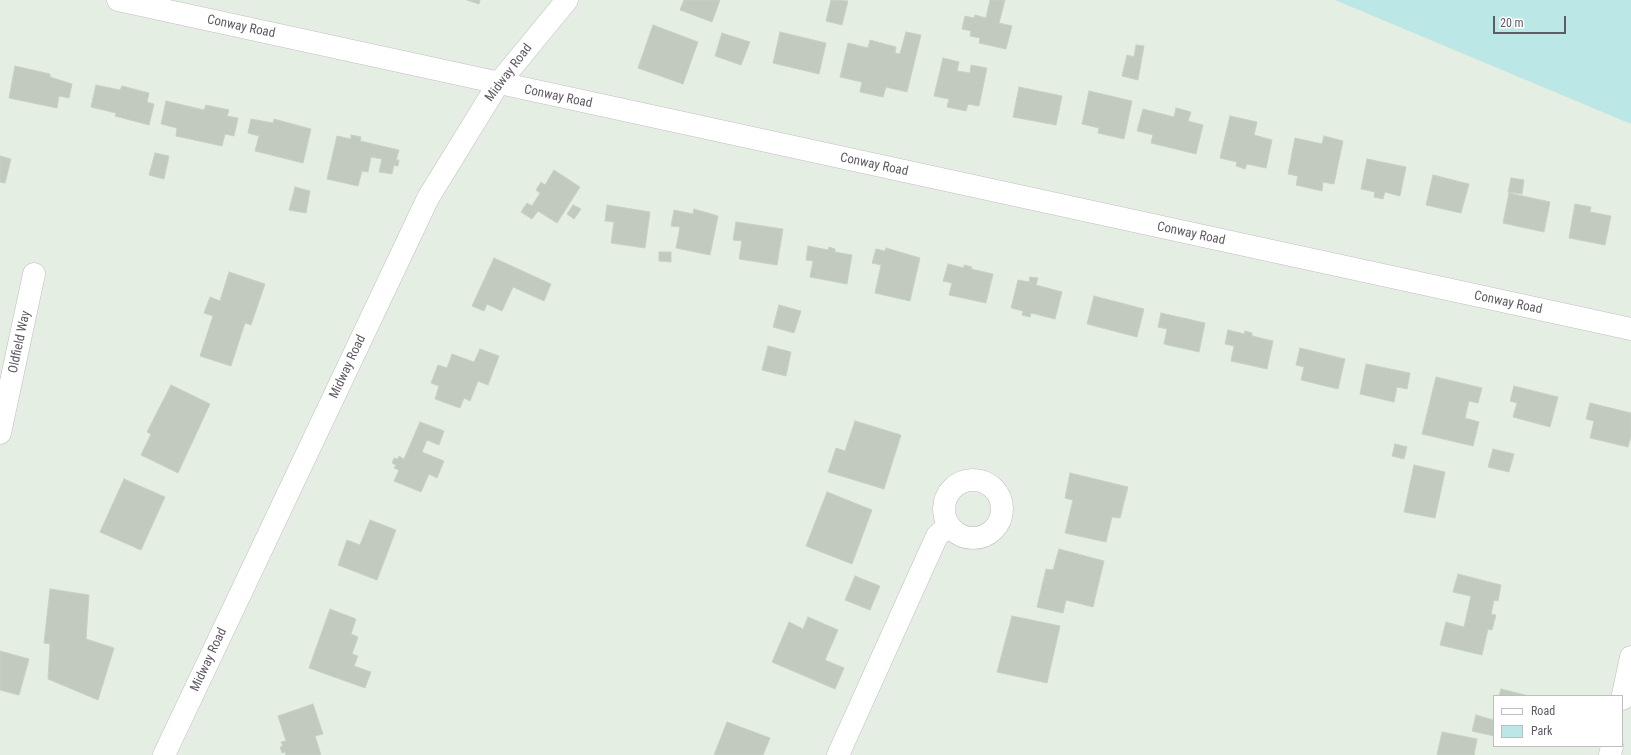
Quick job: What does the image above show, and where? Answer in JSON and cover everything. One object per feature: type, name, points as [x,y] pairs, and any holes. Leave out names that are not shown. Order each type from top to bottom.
[{"type":"street","name":"Conway Road","points":[[118,0],[498,84],[1631,329]]},
{"type":"street","name":"Midway Road","points":[[164,755],[428,198],[498,84],[567,0]]},
{"type":"street","name":"Oldfield Way","points":[[0,433],[34,274]]},
{"type":"street","points":[[838,755],[937,536],[948,526]]},
{"type":"street","points":[[1623,695],[1631,657]]},
{"type":"green space","points":[[1335,0],[1631,0],[1631,124]]},
{"type":"building","points":[[467,0],[480,0],[479,4]]},
{"type":"building","points":[[684,0],[720,0],[712,22],[680,10]]},
{"type":"building","points":[[831,0],[848,1],[842,25],[826,21]]},
{"type":"building","points":[[990,0],[1005,0],[999,23],[1012,26],[1006,49],[979,43],[980,38],[970,36],[971,31],[962,29],[965,16],[974,18],[975,15],[986,18]]},
{"type":"building","points":[[653,25],[698,42],[683,84],[638,68]]},
{"type":"building","points":[[780,32],[826,43],[819,74],[773,63]]},
{"type":"building","points":[[906,32],[921,35],[907,92],[886,87],[883,97],[860,92],[862,82],[840,77],[848,43],[868,48],[870,40],[896,47],[895,53],[900,54]]},
{"type":"building","points":[[722,33],[750,42],[741,65],[715,56]]},
{"type":"building","points":[[1136,45],[1144,46],[1138,80],[1122,76],[1127,55],[1134,57]]},
{"type":"building","points":[[943,58],[959,62],[957,71],[970,73],[971,65],[987,68],[979,106],[968,104],[966,111],[947,107],[949,99],[934,96]]},
{"type":"building","points":[[15,66],[50,74],[50,77],[72,84],[69,98],[59,96],[57,108],[9,98]]},
{"type":"building","points":[[96,85],[120,90],[122,86],[149,93],[147,102],[154,104],[149,125],[115,116],[116,113],[91,107]]},
{"type":"building","points":[[1019,87],[1062,96],[1056,125],[1013,117]]},
{"type":"building","points":[[1089,91],[1132,101],[1124,139],[1098,133],[1099,128],[1082,124]]},
{"type":"building","points":[[166,101],[204,110],[206,105],[229,110],[227,116],[238,118],[234,136],[225,134],[222,146],[176,136],[177,128],[161,124]]},
{"type":"building","points":[[1176,108],[1191,112],[1188,121],[1203,125],[1196,154],[1151,143],[1153,135],[1137,131],[1143,109],[1174,117]]},
{"type":"building","points":[[1230,116],[1257,122],[1254,135],[1272,140],[1266,168],[1247,164],[1245,169],[1236,166],[1237,162],[1220,158]]},
{"type":"building","points":[[251,119],[273,123],[274,119],[311,129],[303,163],[255,151],[259,136],[248,133]]},
{"type":"building","points":[[351,135],[361,137],[360,141],[399,150],[396,160],[399,160],[398,166],[394,165],[392,174],[379,172],[382,159],[371,157],[368,172],[362,171],[358,186],[327,179],[337,136],[351,139]]},
{"type":"building","points":[[1324,136],[1343,141],[1334,184],[1323,182],[1322,191],[1296,185],[1298,176],[1288,174],[1295,138],[1322,144]]},
{"type":"building","points":[[155,153],[169,156],[164,179],[149,175]]},
{"type":"building","points":[[0,156],[11,159],[5,183],[0,182]]},
{"type":"building","points":[[1367,159],[1406,167],[1400,196],[1385,192],[1383,199],[1374,197],[1375,192],[1361,189]]},
{"type":"building","points":[[554,170],[580,187],[557,223],[538,211],[532,219],[521,212],[527,203],[532,206],[540,193],[536,190],[541,182],[545,185]]},
{"type":"building","points":[[1433,175],[1469,184],[1461,213],[1426,205]]},
{"type":"building","points":[[1511,178],[1524,180],[1522,194],[1508,192]]},
{"type":"building","points":[[295,187],[310,191],[306,213],[289,210]]},
{"type":"building","points":[[1509,193],[1550,202],[1544,232],[1503,223]]},
{"type":"building","points":[[1575,204],[1591,207],[1590,212],[1611,216],[1605,245],[1569,238]]},
{"type":"building","points":[[573,205],[581,209],[574,219],[567,214]]},
{"type":"building","points":[[607,205],[650,212],[645,248],[611,243],[614,222],[605,221]]},
{"type":"building","points":[[694,209],[718,216],[710,255],[676,248],[680,227],[671,226],[674,210],[693,214]]},
{"type":"building","points":[[736,222],[783,229],[777,265],[739,259],[742,241],[733,240]]},
{"type":"building","points":[[808,246],[828,250],[829,247],[835,249],[835,252],[852,255],[847,284],[810,277],[813,261],[806,260]]},
{"type":"building","points":[[886,248],[920,258],[910,301],[875,293],[881,265],[872,263],[876,249],[885,251]]},
{"type":"building","points":[[659,252],[671,252],[671,262],[659,261]]},
{"type":"building","points":[[494,258],[551,284],[544,301],[513,287],[502,311],[487,304],[484,311],[472,306]]},
{"type":"building","points":[[948,264],[964,268],[964,265],[972,267],[971,269],[993,274],[986,303],[949,295],[952,283],[943,281]]},
{"type":"building","points":[[229,272],[265,284],[251,325],[245,323],[231,366],[200,356],[213,316],[204,313],[210,297],[220,301]]},
{"type":"building","points":[[1030,277],[1038,278],[1036,285],[1062,292],[1055,319],[1031,313],[1030,317],[1022,315],[1023,311],[1011,308],[1018,280],[1029,282]]},
{"type":"building","points":[[1094,296],[1144,309],[1137,337],[1087,324]]},
{"type":"building","points":[[779,305],[801,311],[794,333],[773,327]]},
{"type":"building","points":[[1161,313],[1205,323],[1199,352],[1164,344],[1167,329],[1158,327]]},
{"type":"building","points":[[1228,330],[1244,334],[1245,331],[1252,333],[1252,336],[1273,341],[1267,369],[1231,361],[1234,346],[1225,344]]},
{"type":"building","points":[[768,346],[791,352],[786,376],[762,370]]},
{"type":"building","points":[[1300,348],[1345,359],[1338,389],[1301,380],[1304,367],[1296,365]]},
{"type":"building","points":[[480,349],[499,356],[488,385],[478,381],[470,401],[464,398],[460,408],[435,399],[439,386],[431,383],[438,365],[447,368],[452,354],[474,362]]},
{"type":"building","points":[[1366,364],[1410,373],[1407,389],[1397,387],[1394,402],[1360,394]]},
{"type":"building","points":[[1436,377],[1482,388],[1478,403],[1469,401],[1465,418],[1479,422],[1473,446],[1422,434]]},
{"type":"building","points":[[171,385],[210,404],[178,473],[141,455],[151,434],[147,432]]},
{"type":"building","points":[[1514,386],[1558,397],[1550,427],[1513,417],[1517,403],[1510,401]]},
{"type":"building","points":[[1590,403],[1631,413],[1631,436],[1628,447],[1590,438],[1594,421],[1586,419]]},
{"type":"building","points":[[855,421],[901,435],[884,489],[828,472],[836,448],[845,451]]},
{"type":"building","points":[[420,422],[444,431],[439,445],[427,440],[422,452],[444,461],[437,478],[429,474],[421,492],[394,481],[399,470],[394,468],[396,465],[392,463],[394,458],[398,459],[399,456],[404,459]]},
{"type":"building","points":[[1395,444],[1407,447],[1404,459],[1392,456]]},
{"type":"building","points":[[1493,449],[1514,454],[1509,472],[1488,467]]},
{"type":"building","points":[[1414,465],[1445,472],[1435,518],[1404,512]]},
{"type":"building","points":[[1070,473],[1128,487],[1120,518],[1112,517],[1106,542],[1065,533],[1073,500],[1065,498]]},
{"type":"building","points":[[124,479],[165,497],[141,550],[100,532]]},
{"type":"building","points":[[827,492],[872,510],[852,564],[806,546]]},
{"type":"building","points":[[370,520],[396,530],[377,580],[338,565],[347,540],[360,545]]},
{"type":"building","points":[[1059,549],[1104,561],[1093,607],[1066,600],[1063,613],[1037,607],[1046,569],[1053,570]]},
{"type":"building","points":[[1458,574],[1501,585],[1498,601],[1494,600],[1491,614],[1496,615],[1492,630],[1488,629],[1482,655],[1440,645],[1446,622],[1464,627],[1471,596],[1453,592]]},
{"type":"building","points":[[855,576],[880,586],[870,610],[845,600]]},
{"type":"building","points":[[50,589],[89,595],[86,639],[114,648],[98,700],[48,679],[50,644],[44,643]]},
{"type":"building","points":[[330,609],[356,619],[351,634],[358,637],[352,654],[358,656],[354,666],[371,672],[365,688],[309,668]]},
{"type":"building","points":[[1012,616],[1060,626],[1047,683],[997,672]]},
{"type":"building","points":[[808,617],[838,630],[825,660],[844,668],[835,689],[772,662],[789,622],[803,629]]},
{"type":"building","points":[[0,651],[29,659],[19,695],[0,690]]},
{"type":"building","points":[[1501,689],[1525,695],[1499,695]]},
{"type":"building","points":[[313,704],[323,734],[315,736],[321,755],[286,755],[285,752],[282,753],[280,747],[283,746],[281,742],[286,741],[278,716]]},
{"type":"building","points":[[1476,715],[1493,720],[1493,736],[1472,731]]},
{"type":"building","points":[[727,722],[770,738],[763,755],[714,755]]},
{"type":"building","points":[[1442,732],[1477,739],[1474,755],[1437,755]]}]
